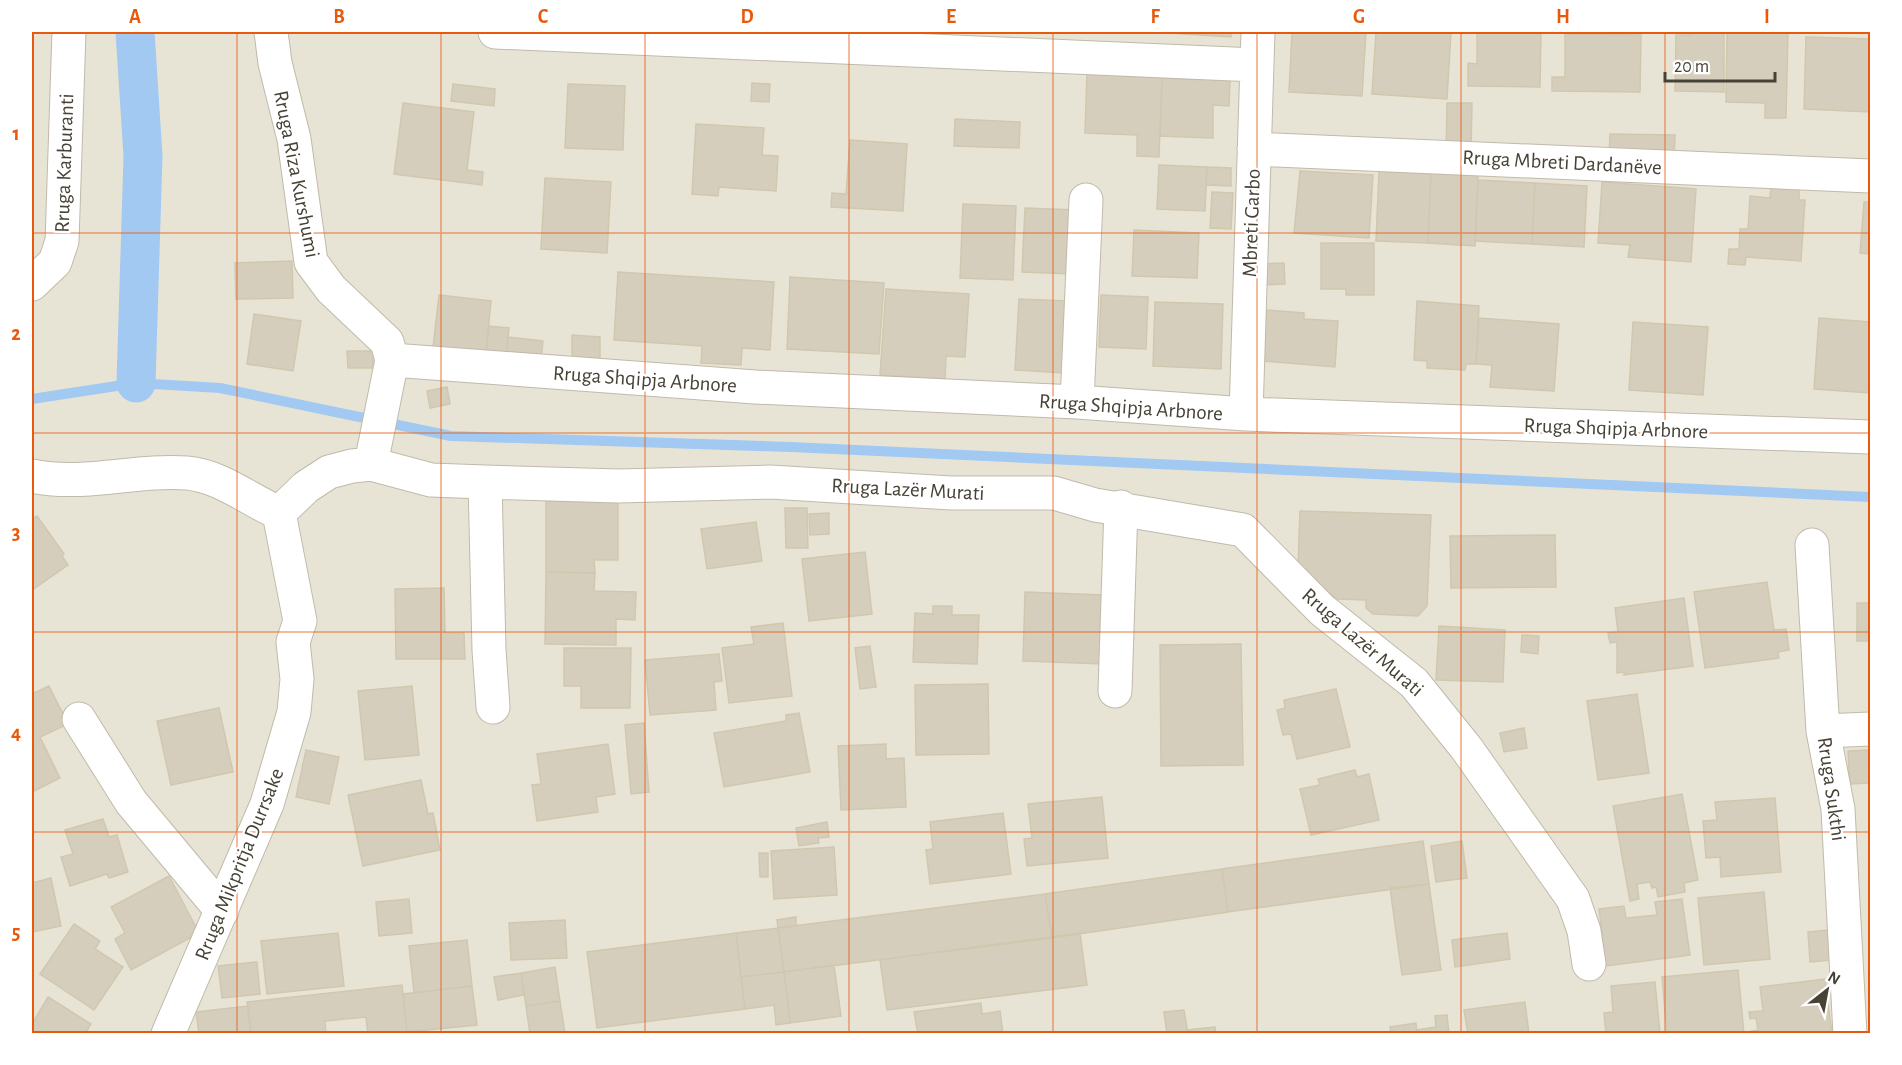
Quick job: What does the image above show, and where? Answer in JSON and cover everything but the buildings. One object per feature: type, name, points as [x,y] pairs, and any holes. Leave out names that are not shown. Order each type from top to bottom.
[{"type":"street","name":"Rruga Karburanti","points":[[32,284],[55,262],[62,241],[69,32]]},
{"type":"street","name":"Rruga Riza Kurshumi","points":[[271,32],[275,63],[294,139],[311,262],[331,289],[387,342],[392,360]]},
{"type":"street","points":[[495,32],[1256,65]]},
{"type":"street","name":"Mbreti Garbo","points":[[1246,414],[1258,32]]},
{"type":"street","name":"Rruga Mbreti Dardanëve","points":[[1254,149],[1870,176]]},
{"type":"street","points":[[1077,402],[1086,200]]},
{"type":"street","points":[[373,451],[392,360]]},
{"type":"street","name":"Rruga Shqipja Arbnore","points":[[392,360],[755,387],[1077,402],[1246,414],[1870,437]]},
{"type":"street","name":"Rruga Lazër Murati","points":[[279,513],[306,488],[329,472],[352,466],[373,451],[431,480],[618,486],[770,482],[951,493],[1054,493],[1095,505],[1121,507],[1243,530],[1322,610],[1414,683],[1467,749],[1569,892],[1584,931],[1589,964]]},
{"type":"street","points":[[32,476],[102,480],[151,473],[198,475],[223,484],[279,513]]},
{"type":"street","points":[[485,482],[489,650],[493,707]]},
{"type":"street","points":[[1115,691],[1121,507]]},
{"type":"street","name":"Rruga Mikpritja Durrsake","points":[[168,1034],[267,804],[294,712],[297,679],[293,642],[300,621],[279,513]]},
{"type":"street","name":"Rruga Sukthi","points":[[1812,545],[1824,731],[1838,809],[1850,1034]]},
{"type":"street","points":[[80,719],[131,802],[222,911]]},
{"type":"street","points":[[1824,731],[1870,729]]},
{"type":"shaded area","points":[[32,32],[1870,32],[1870,1033],[32,1033]]},
{"type":"waterway","points":[[135,32],[143,156],[136,383]]},
{"type":"waterway","points":[[32,399],[136,383],[220,388],[451,436],[791,447],[1870,497]]}]
